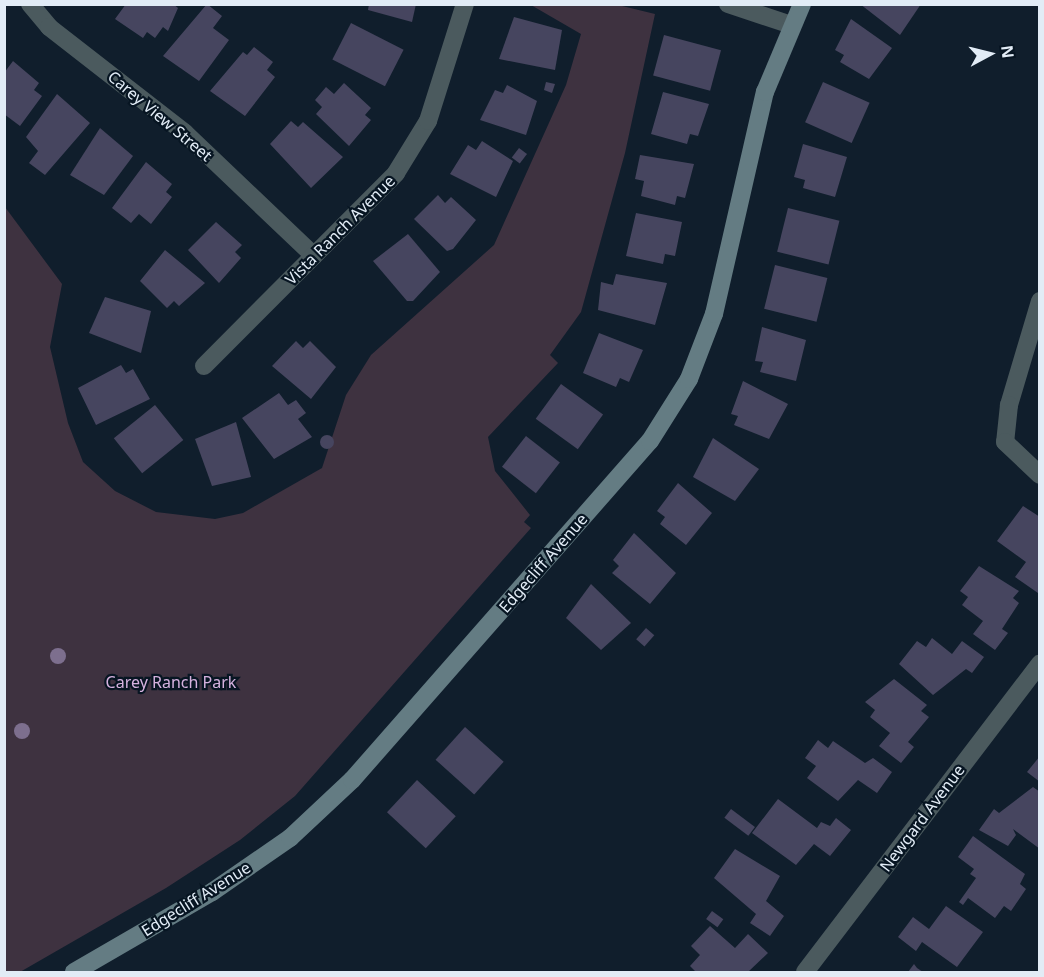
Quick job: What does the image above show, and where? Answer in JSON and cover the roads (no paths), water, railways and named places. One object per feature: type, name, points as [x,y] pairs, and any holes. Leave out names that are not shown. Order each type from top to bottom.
[{"type":"street","name":"Carey View Street","points":[[30,4],[49,27],[185,133],[314,256]]},
{"type":"street","name":"Vista Ranch Avenue","points":[[204,366],[402,165],[428,121],[465,4]]},
{"type":"street","points":[[728,4],[791,26]]},
{"type":"street","name":"Edgecliff Avenue","points":[[74,972],[212,892],[290,838],[352,780],[650,441],[688,379],[714,314],[765,92],[802,4]]},
{"type":"street","points":[[1040,301],[1009,405],[1005,442],[1040,475]]},
{"type":"street","name":"Newgard Avenue","points":[[805,972],[1040,663]]},
{"type":"park label","name":"Carey Ranch Park","points":[[171,682]]}]
